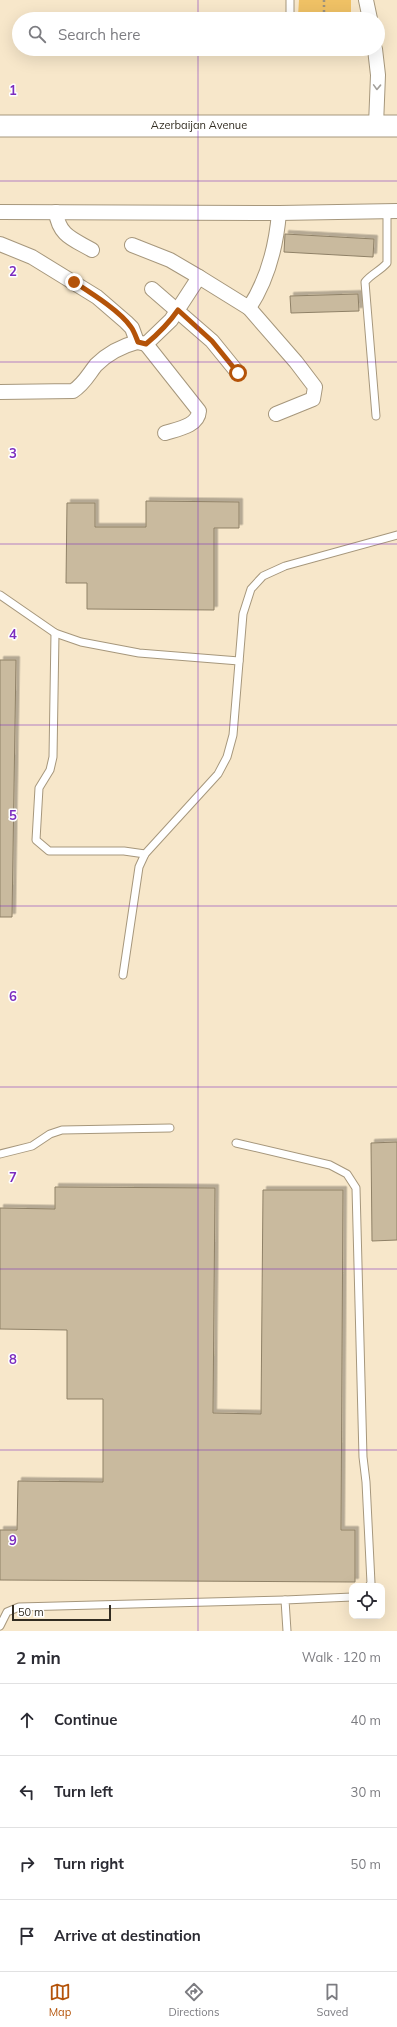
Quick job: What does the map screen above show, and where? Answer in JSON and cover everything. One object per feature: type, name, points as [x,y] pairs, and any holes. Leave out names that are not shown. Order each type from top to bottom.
[{"type":"street","points":[[366,0],[369,12]]},
{"type":"street","points":[[376,56],[378,75],[376,125]]},
{"type":"street","name":"Azerbaijan Avenue","points":[[0,126],[397,126]]},
{"type":"street","points":[[0,212],[279,213],[392,211]]},
{"type":"street","points":[[56,212],[57,223],[62,232],[92,250]]},
{"type":"street","points":[[249,308],[256,298],[274,254],[279,213]]},
{"type":"street","points":[[0,244],[32,257],[97,297],[129,325],[142,343],[199,411],[198,417],[194,423],[165,433]]},
{"type":"street","points":[[132,245],[170,260],[249,308],[315,387],[313,400],[276,414]]},
{"type":"street","points":[[0,392],[73,391],[82,386],[97,365],[116,350],[142,343],[171,320],[199,277]]},
{"type":"street","points":[[152,289],[212,341],[238,373]]},
{"type":"lane","points":[[290,0],[290,12]]},
{"type":"lane","points":[[376,416],[365,282],[369,276],[383,268],[388,263],[392,211]]},
{"type":"lane","points":[[123,975],[139,867],[145,854],[218,774],[227,757],[233,735],[243,614],[251,589],[263,576],[285,566],[397,536]]},
{"type":"lane","points":[[0,595],[55,633],[81,642],[139,654],[239,662]]},
{"type":"lane","points":[[55,633],[52,757],[50,770],[39,788],[36,840],[48,850],[124,851],[145,854]]},
{"type":"lane","points":[[0,1154],[32,1146],[50,1134],[62,1130],[170,1128]]},
{"type":"lane","points":[[236,1143],[330,1165],[347,1174],[356,1188],[363,1457],[367,1490],[371,1583]]},
{"type":"lane","points":[[0,1626],[6,1612],[19,1607],[349,1597]]},
{"type":"lane","points":[[285,1600],[286,1631]]},
{"type":"path","points":[[324,0],[324,12]]},
{"type":"shaded area","points":[[299,0],[351,0],[351,12],[298,12]]},
{"type":"building","points":[[285,234],[374,239],[373,257],[284,252]]},
{"type":"building","points":[[358,294],[359,311],[291,313],[290,296]]},
{"type":"building","points":[[146,501],[239,502],[239,528],[214,528],[214,610],[87,609],[87,583],[66,583],[67,503],[95,503],[95,527],[146,527]]},
{"type":"building","points":[[0,660],[16,660],[12,917],[0,917]]},
{"type":"building","points":[[397,1142],[397,1240],[372,1241],[371,1143]]},
{"type":"building","points":[[55,1187],[215,1188],[213,1413],[261,1414],[263,1190],[343,1190],[341,1530],[355,1530],[355,1582],[0,1580],[0,1530],[17,1530],[18,1481],[103,1482],[103,1399],[67,1399],[67,1330],[0,1329],[0,1208],[55,1209]]},
{"type":"route","points":[[74,282],[97,297],[126,322],[132,328],[138,342],[146,344],[153,339],[171,320],[178,310],[212,341],[238,373]]}]
